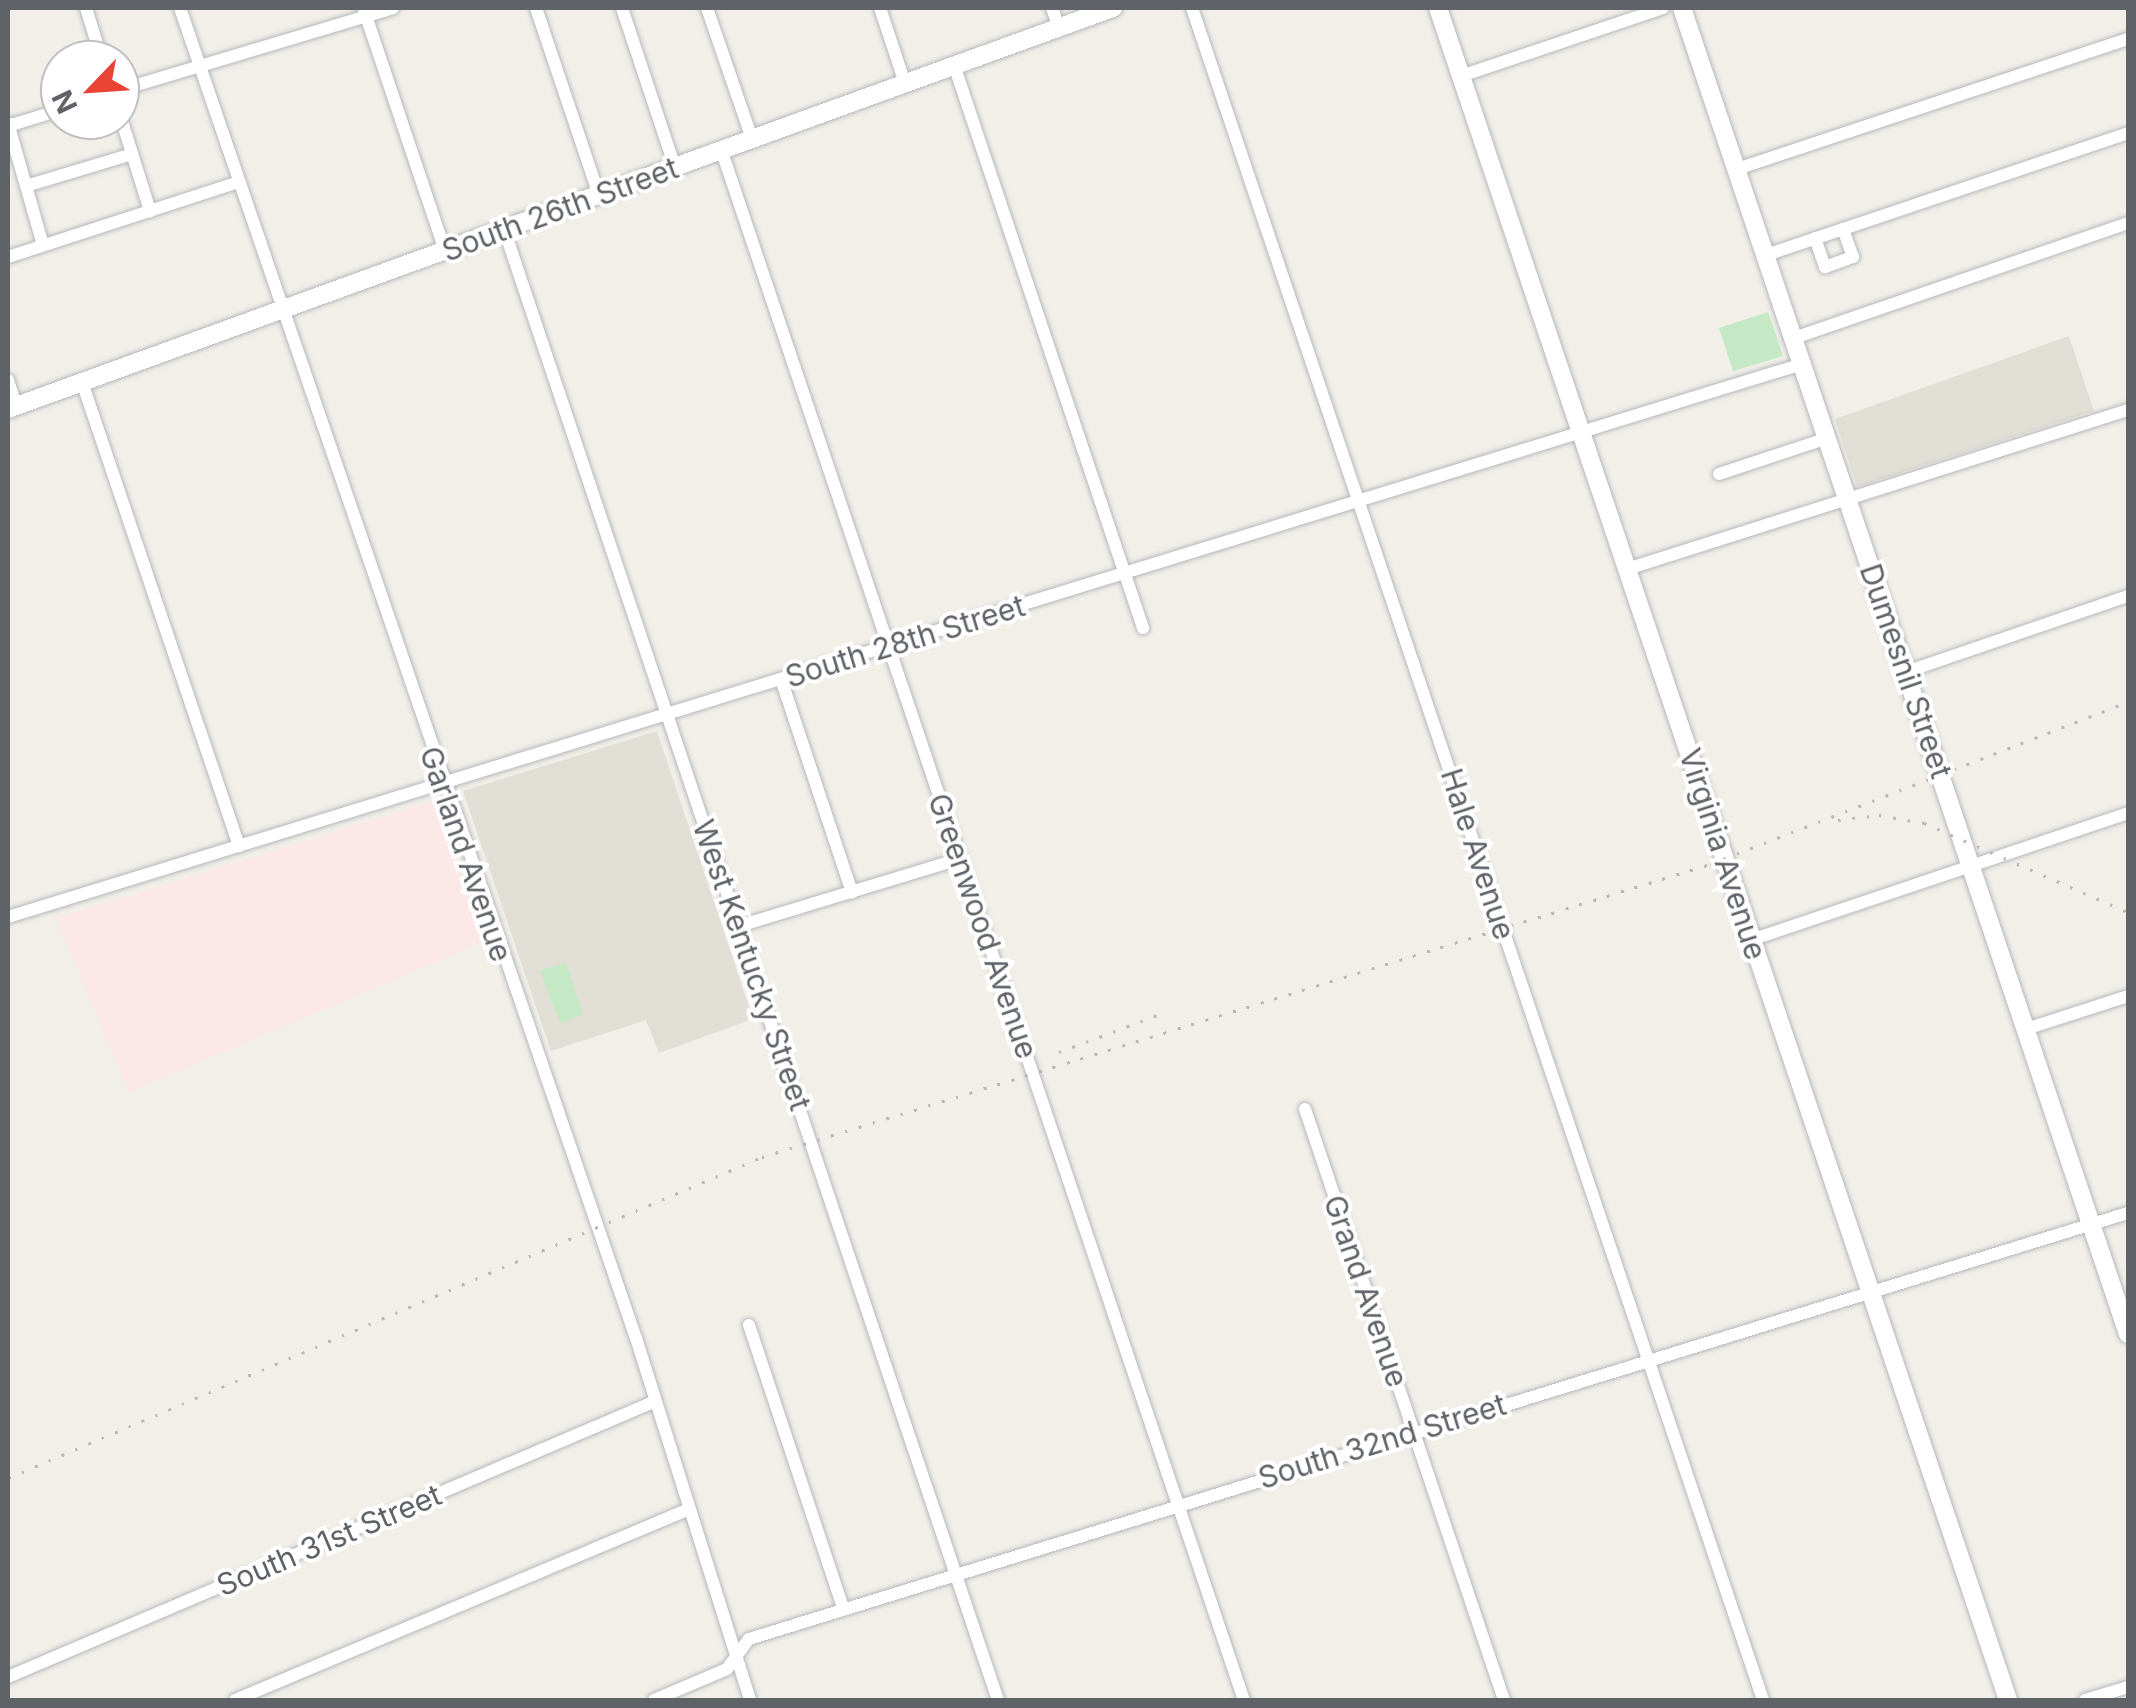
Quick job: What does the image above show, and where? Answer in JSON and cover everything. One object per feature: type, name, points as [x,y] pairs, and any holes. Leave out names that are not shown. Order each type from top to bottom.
[{"type":"main road","name":"South 26th Street","points":[[12,408],[1113,8]]},
{"type":"main road","name":"Virginia Avenue","points":[[1438,8],[2008,1700]]},
{"type":"main road","name":"Dumesnil Street","points":[[1682,8],[2128,1334]]},
{"type":"street","points":[[86,8],[96,40]]},
{"type":"street","name":"Garland Avenue","points":[[180,8],[750,1700]]},
{"type":"street","points":[[140,84],[365,12],[393,8]]},
{"type":"street","points":[[536,8],[599,194]]},
{"type":"street","points":[[622,8],[676,167]]},
{"type":"street","points":[[707,8],[752,139]]},
{"type":"street","points":[[880,8],[905,83]]},
{"type":"street","points":[[1052,8],[1058,27]]},
{"type":"street","name":"Hale Avenue","points":[[1192,8],[1763,1700]]},
{"type":"street","points":[[1461,76],[1664,8]]},
{"type":"street","points":[[365,12],[445,250]]},
{"type":"street","points":[[1737,169],[2128,39]]},
{"type":"street","points":[[954,65],[1143,628]]},
{"type":"street","points":[[40,116],[8,125],[44,245]]},
{"type":"street","points":[[1766,255],[2128,133]]},
{"type":"street","points":[[128,140],[150,211]]},
{"type":"street","name":"Greenwood Avenue","points":[[722,152],[1244,1700]]},
{"type":"street","points":[[26,186],[132,154]]},
{"type":"street","points":[[8,257],[239,182]]},
{"type":"street","points":[[1794,338],[2128,223]]},
{"type":"street","points":[[1815,238],[1825,267],[1852,257],[1843,228]]},
{"type":"street","name":"West Kentucky Street","points":[[504,229],[998,1700]]},
{"type":"street","name":"South 28th Street","points":[[8,917],[1802,364]]},
{"type":"street","points":[[8,380],[12,408]]},
{"type":"street","points":[[82,382],[239,846]]},
{"type":"street","points":[[1627,569],[1849,503],[2128,410]]},
{"type":"street","points":[[1719,474],[1828,438]]},
{"type":"street","points":[[1906,672],[2128,596]]},
{"type":"street","points":[[781,679],[852,892]]},
{"type":"street","points":[[1751,940],[2128,813]]},
{"type":"street","points":[[739,926],[960,859]]},
{"type":"street","points":[[2026,1029],[2128,996]]},
{"type":"street","name":"Grand Avenue","points":[[1305,1109],[1504,1700]]},
{"type":"street","name":"South 32nd Street","points":[[654,1700],[737,1662],[749,1639],[2128,1213]]},
{"type":"street","points":[[749,1325],[844,1610]]},
{"type":"street","name":"South 31st Street","points":[[8,1677],[650,1403]]},
{"type":"street","points":[[235,1700],[685,1511]]},
{"type":"street","points":[[2085,1700],[2128,1687]]},
{"type":"shaded area","points":[[2069,336],[2094,411],[1857,487],[1835,419]]},
{"type":"shaded area","points":[[657,731],[753,1019],[659,1053],[646,1020],[551,1051],[463,791]]},
{"type":"shaded area","points":[[436,800],[485,941],[129,1092],[56,918]]},
{"type":"green space","points":[[1768,312],[1783,356],[1733,371],[1719,328]]},
{"type":"green space","points":[[566,962],[583,1015],[560,1023],[540,971]]},
{"type":"railway","points":[[8,1478],[762,1157],[1710,864],[2128,702]]},
{"type":"railway","points":[[1838,820],[1879,815],[1924,823],[2128,912]]},
{"type":"railway","points":[[1059,1052],[1160,1014]]}]
